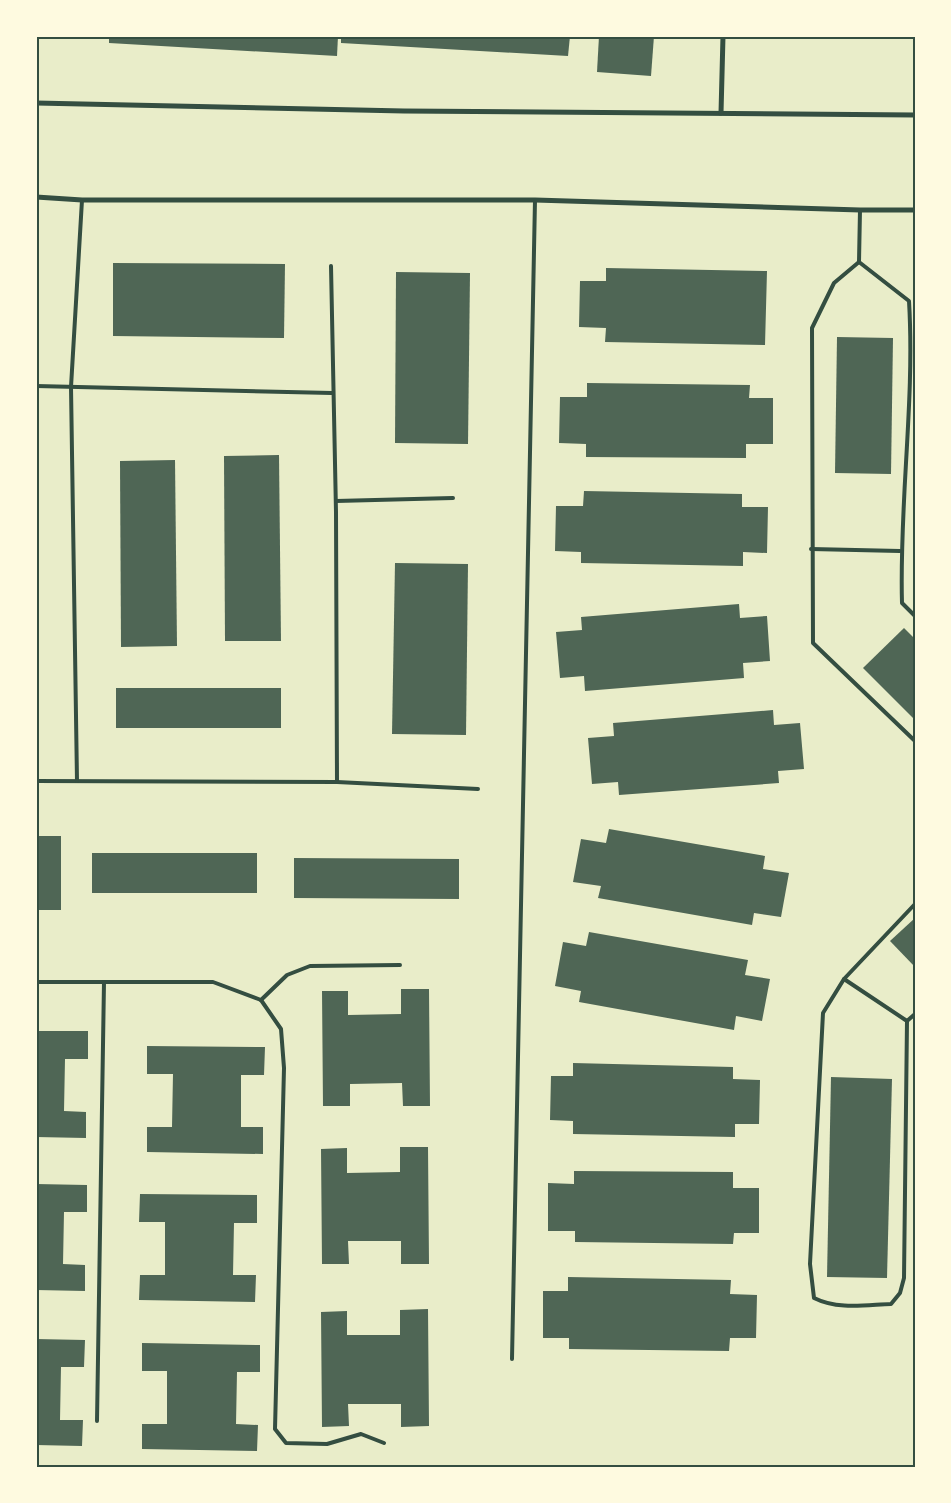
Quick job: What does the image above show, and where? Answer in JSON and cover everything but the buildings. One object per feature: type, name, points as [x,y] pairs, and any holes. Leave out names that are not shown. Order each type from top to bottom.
[{"type":"street","points":[[721,113],[723,36]]},
{"type":"street","points":[[36,103],[404,111],[915,116]]},
{"type":"street","points":[[36,197],[82,200],[535,200],[915,210]]},
{"type":"lane","points":[[77,781],[71,387],[82,200]]},
{"type":"lane","points":[[512,1359],[535,200]]},
{"type":"lane","points":[[860,210],[859,262],[834,283],[812,328],[813,643],[915,741]]},
{"type":"lane","points":[[859,262],[910,301],[912,341],[900,551],[902,603],[915,616]]},
{"type":"lane","points":[[331,266],[332,393],[336,501],[337,782]]},
{"type":"lane","points":[[36,386],[332,393]]},
{"type":"lane","points":[[336,501],[453,498]]},
{"type":"lane","points":[[812,549],[900,551]]},
{"type":"lane","points":[[36,781],[337,782],[478,789]]},
{"type":"lane","points":[[915,904],[844,979],[823,1013],[810,1264],[814,1298],[824,1303],[837,1306],[891,1304],[900,1293],[904,1268],[907,1021],[915,1014]]},
{"type":"lane","points":[[261,1000],[287,974],[310,966],[400,965]]},
{"type":"lane","points":[[844,979],[907,1021]]},
{"type":"lane","points":[[36,982],[213,982],[261,1000],[281,1029],[284,1068],[275,1430],[286,1443],[328,1444],[361,1434],[384,1443]]},
{"type":"lane","points":[[97,1421],[104,982]]}]
